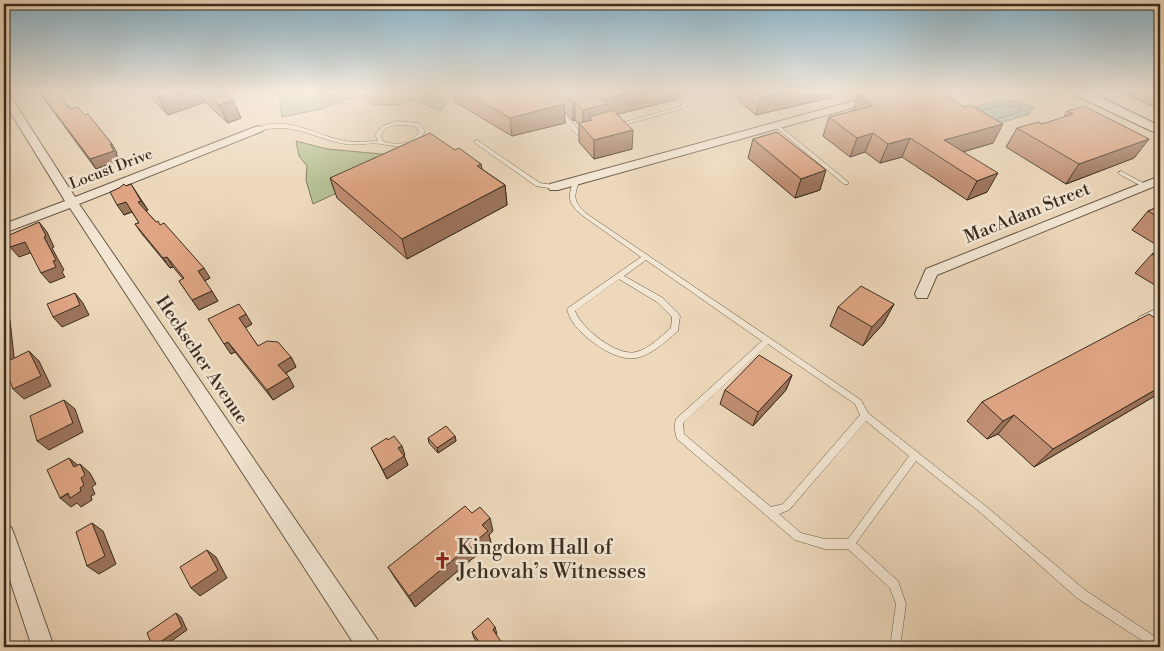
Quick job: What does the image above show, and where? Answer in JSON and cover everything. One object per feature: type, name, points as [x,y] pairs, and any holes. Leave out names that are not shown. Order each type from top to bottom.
[{"type":"main road","points":[[1142,122],[1160,131]]},
{"type":"street","name":"Heckscher Avenue","points":[[22,122],[72,202],[369,647]]},
{"type":"street","points":[[554,188],[786,122]]},
{"type":"street","name":"Locust Drive","points":[[4,229],[259,129]]},
{"type":"street","name":"MacAdam Street","points":[[922,294],[931,272],[1160,180]]},
{"type":"street","points":[[4,534],[44,647]]},
{"type":"lane","points":[[381,142],[378,135],[380,131],[397,123],[406,122]]},
{"type":"lane","points":[[259,129],[274,125],[285,125],[342,142],[381,142],[392,145],[406,144],[418,139],[422,131],[417,124],[412,122]]},
{"type":"lane","points":[[569,122],[579,134],[598,130]]},
{"type":"lane","points":[[607,127],[625,122]]},
{"type":"lane","points":[[776,125],[846,183]]},
{"type":"lane","points":[[477,142],[538,185],[554,188]]},
{"type":"lane","points":[[1121,173],[1145,186]]},
{"type":"lane","points":[[576,182],[571,198],[574,205],[646,257],[858,402],[865,416],[985,511],[1081,594],[1160,646]]},
{"type":"lane","points":[[619,276],[660,300],[676,316],[675,329],[644,353],[628,358],[610,350],[574,322],[571,310],[619,276],[646,257]]},
{"type":"lane","points":[[1137,322],[1160,310]]},
{"type":"lane","points":[[768,340],[679,422],[680,436],[798,537],[825,544],[850,544],[894,586],[901,604],[895,647]]},
{"type":"lane","points":[[770,512],[786,507],[865,416]]},
{"type":"lane","points":[[850,544],[915,455]]},
{"type":"shaded area","points":[[296,141],[327,149],[414,157],[313,204],[306,180],[307,166],[299,156]]},
{"type":"building","points":[[63,122],[95,122],[112,144],[110,144],[114,151],[90,159]]},
{"type":"building","points":[[625,122],[633,130],[594,140],[579,123]]},
{"type":"building","points":[[836,122],[1000,122],[1003,124],[944,140],[998,173],[977,181],[910,138],[888,144],[873,133],[857,138]]},
{"type":"building","points":[[1037,122],[1042,124],[1047,122],[1116,122],[1149,139],[1079,164],[1017,128]]},
{"type":"building","points":[[777,132],[826,170],[801,179],[753,139]]},
{"type":"building","points":[[430,133],[455,150],[459,148],[481,164],[477,166],[505,185],[402,239],[330,178]]},
{"type":"building","points":[[124,184],[126,186],[131,184],[141,201],[138,202],[156,222],[158,221],[160,225],[164,223],[204,268],[198,271],[212,291],[192,300],[179,281],[184,278],[167,257],[163,258],[135,224],[139,223],[126,202],[117,205],[110,192]]},
{"type":"building","points":[[1160,206],[1160,218],[1148,211]]},
{"type":"building","points":[[39,222],[46,236],[44,237],[56,260],[53,261],[56,267],[41,273],[25,242],[10,247],[5,237]]},
{"type":"building","points":[[1160,250],[1160,259],[1152,254]]},
{"type":"building","points":[[861,286],[894,304],[872,327],[838,307]]},
{"type":"building","points":[[75,293],[80,305],[53,317],[47,304]]},
{"type":"building","points":[[239,304],[246,314],[239,318],[258,346],[267,341],[278,342],[291,357],[278,365],[289,377],[267,390],[228,342],[224,344],[208,319]]},
{"type":"building","points":[[1149,314],[1160,321],[1160,387],[1053,449],[1014,415],[1003,421],[982,402]]},
{"type":"building","points":[[29,351],[41,376],[13,389],[4,363]]},
{"type":"building","points":[[759,355],[792,375],[758,412],[725,390]]},
{"type":"building","points":[[64,400],[73,423],[37,441],[30,416]]},
{"type":"building","points":[[446,426],[455,436],[437,448],[428,438]]},
{"type":"building","points":[[394,436],[402,446],[398,448],[404,456],[383,470],[371,448]]},
{"type":"building","points":[[69,458],[74,467],[80,464],[85,475],[81,478],[84,485],[80,488],[81,491],[70,498],[68,493],[60,498],[47,470]]},
{"type":"building","points":[[465,506],[472,513],[480,507],[490,518],[482,525],[488,531],[409,596],[388,567]]},
{"type":"building","points":[[92,523],[105,556],[87,566],[76,532]]},
{"type":"building","points":[[207,550],[218,570],[191,588],[180,567]]},
{"type":"building","points":[[176,613],[182,627],[153,647],[147,633]]},
{"type":"building","points":[[488,618],[495,627],[493,630],[505,647],[483,647],[472,632]]},
{"type":"place","name":"Kingdom Hall of Jehovah’s Witnesses","points":[[443,560]]}]
